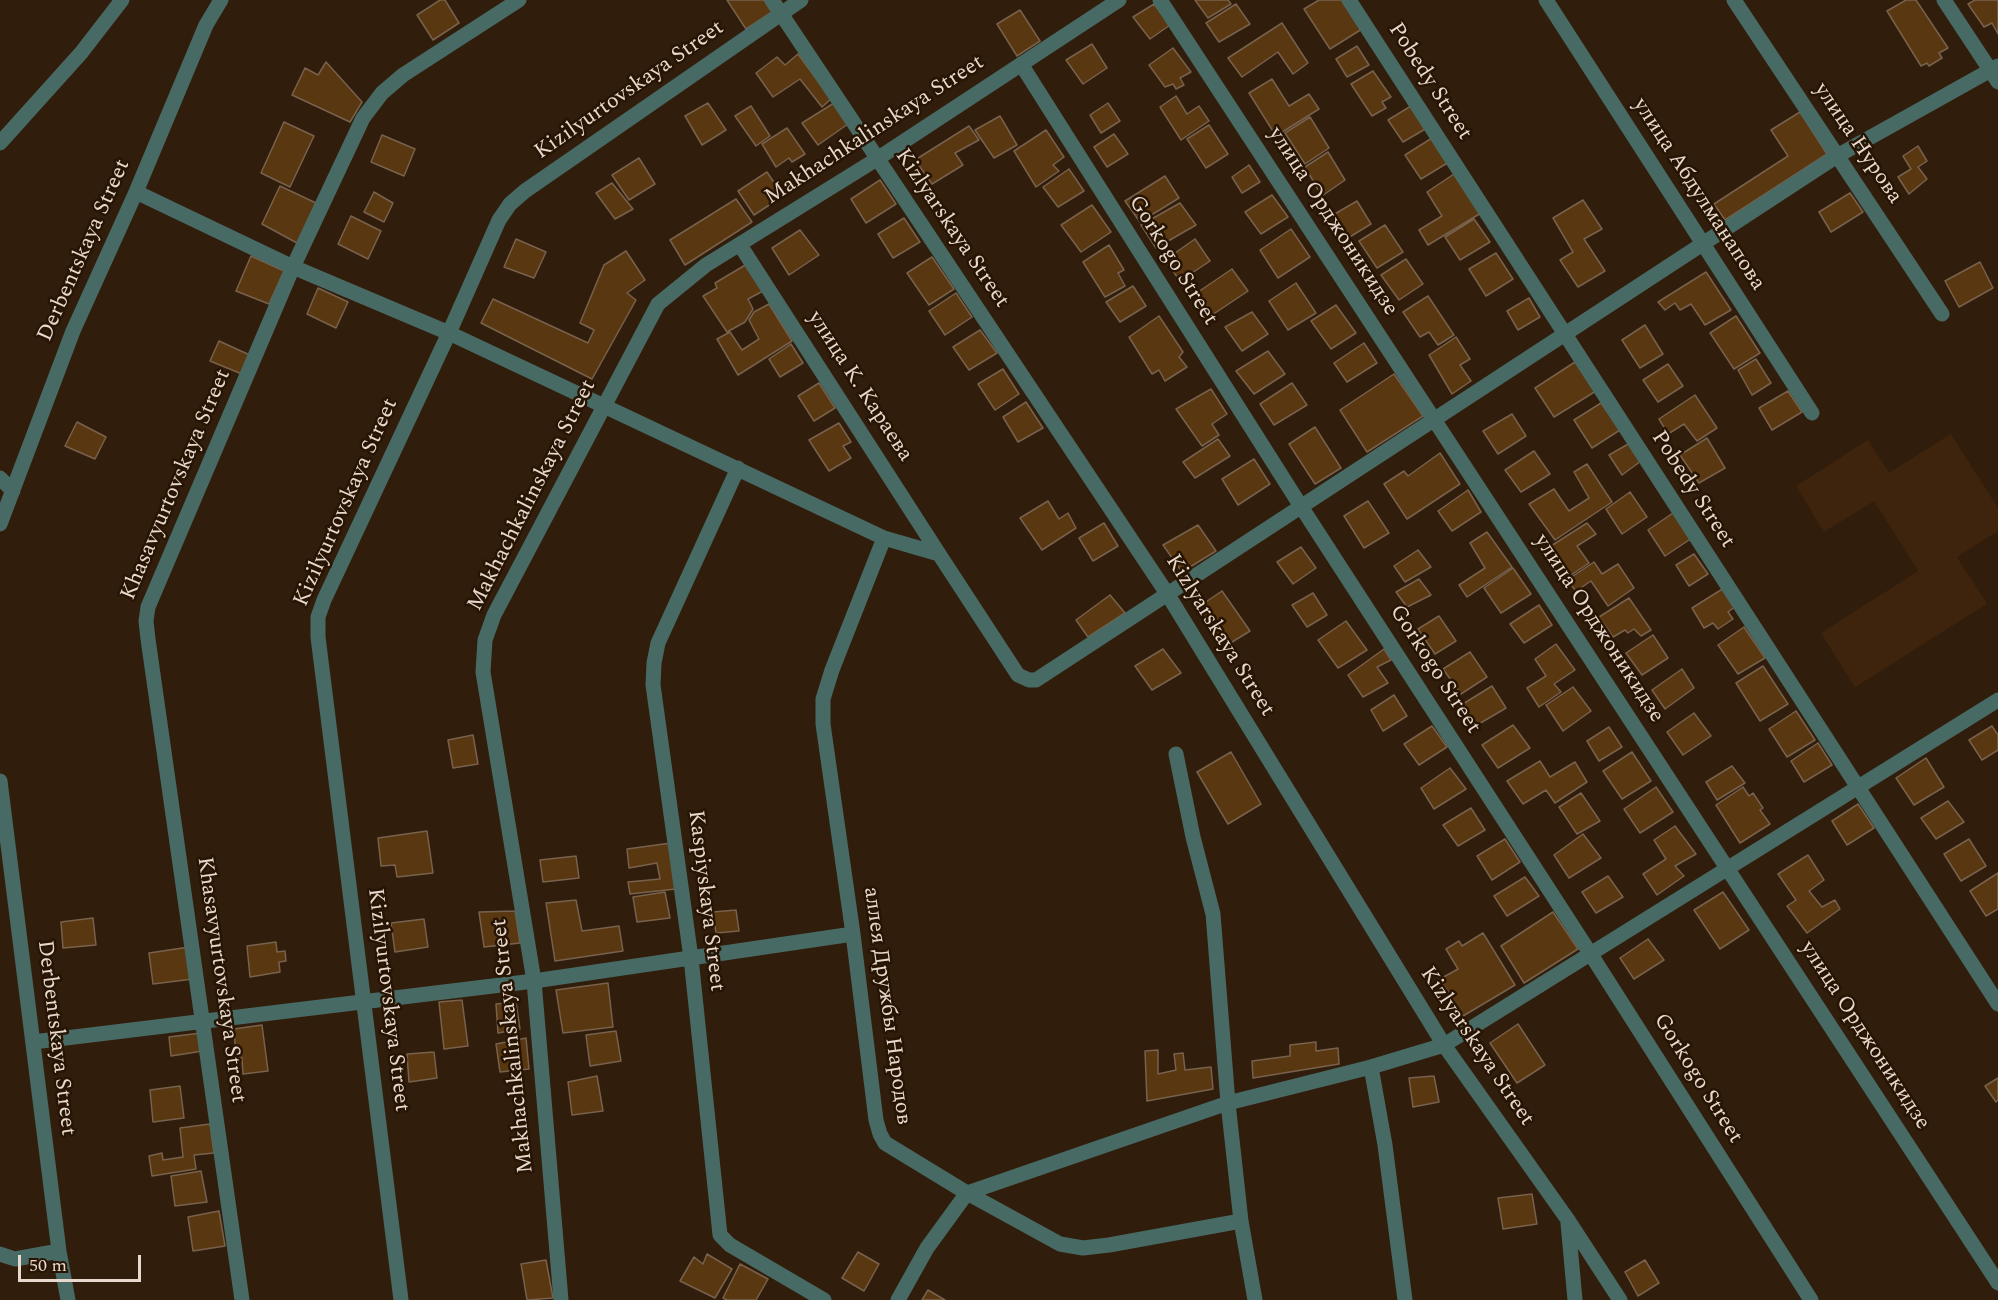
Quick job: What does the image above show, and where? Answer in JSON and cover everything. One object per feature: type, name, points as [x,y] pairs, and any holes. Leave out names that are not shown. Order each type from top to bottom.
[{"type":"street","points":[[0,143],[81,53],[122,0]]},
{"type":"street","name":"Derbentskaya Street","points":[[0,524],[73,331],[136,192],[206,25],[220,0]]},
{"type":"street","name":"Khasavyurtovskaya Street","points":[[242,1300],[146,621],[148,607],[294,267],[363,118],[382,93],[403,75],[519,0]]},
{"type":"street","name":"Kizlyarskaya Street","points":[[772,0],[1168,595],[1444,1045],[1568,1221],[1620,1300]]},
{"type":"street","name":"Kizilyurtovskaya Street","points":[[401,1300],[318,637],[318,617],[499,220],[510,204],[535,184],[801,0]]},
{"type":"street","name":"Makhachkalinskaya Street","points":[[561,1300],[534,981],[483,672],[485,640],[494,615],[658,304],[705,265],[877,159],[1119,0]]},
{"type":"street","name":"улица Орджоникидзе","points":[[1160,0],[1998,1283]]},
{"type":"street","name":"Pobedy Street","points":[[1349,0],[1998,1004]]},
{"type":"street","name":"улица Абдулманапова","points":[[1546,0],[1812,413]]},
{"type":"street","name":"улица Нурова","points":[[1734,0],[1942,314]]},
{"type":"street","points":[[1168,595],[1837,156],[1996,73],[1944,0]]},
{"type":"street","name":"Gorkogo Street","points":[[1021,64],[1302,508],[1811,1300]]},
{"type":"street","points":[[136,192],[294,267],[449,333],[884,538],[939,554]]},
{"type":"street","name":"улица К. Караева","points":[[740,245],[1018,675],[1029,680],[1036,680],[1168,595]]},
{"type":"street","name":"Kaspiyskaya Street","points":[[738,468],[658,643],[653,685],[691,958],[720,1235],[730,1245],[824,1300]]},
{"type":"street","points":[[0,478],[13,490]]},
{"type":"street","name":"аллея Дружбы Народов","points":[[884,538],[832,670],[824,699],[823,724],[853,934],[876,1120],[880,1134],[885,1143],[967,1193],[1060,1244],[1083,1248],[1109,1245],[1242,1221]]},
{"type":"street","points":[[898,1300],[927,1248],[967,1193],[1228,1103],[1371,1067],[1444,1045],[1998,700]]},
{"type":"street","points":[[1176,754],[1193,837],[1213,914],[1228,1103],[1242,1221],[1255,1300]]},
{"type":"street","name":"Derbentskaya Street","points":[[0,781],[59,1251],[68,1300]]},
{"type":"street","points":[[33,1042],[534,981],[853,934]]},
{"type":"street","points":[[1371,1067],[1385,1145],[1405,1300]]},
{"type":"street","points":[[1568,1221],[1575,1300]]},
{"type":"street","points":[[0,1254],[15,1259],[59,1251]]},
{"type":"shaded area","points":[[1951,434],[1998,508],[1998,531],[1957,557],[1987,604],[1855,687],[1821,633],[1918,571],[1874,501],[1824,532],[1796,486],[1868,440],[1889,473]]},
{"type":"building","points":[[440,0],[445,0],[459,23],[433,40],[417,15]]},
{"type":"building","points":[[727,0],[764,0],[772,12],[746,29]]},
{"type":"building","points":[[1195,0],[1228,0],[1231,4],[1208,18]]},
{"type":"building","points":[[1319,0],[1343,0],[1362,29],[1330,49],[1304,9]]},
{"type":"building","points":[[1906,0],[1916,0],[1948,48],[1939,53],[1942,58],[1929,66],[1927,63],[1921,66],[1887,11]]},
{"type":"building","points":[[1975,0],[1998,0],[1998,34],[1992,23],[1984,27],[1968,4]]},
{"type":"building","points":[[1154,4],[1170,25],[1150,39],[1133,17]]},
{"type":"building","points":[[1236,4],[1250,24],[1219,42],[1206,23]]},
{"type":"building","points":[[1020,10],[1040,41],[1017,56],[997,24]]},
{"type":"building","points":[[1282,23],[1308,63],[1293,74],[1278,52],[1242,77],[1228,58]]},
{"type":"building","points":[[1092,44],[1107,68],[1083,84],[1066,60]]},
{"type":"building","points":[[1357,46],[1369,65],[1347,77],[1336,59]]},
{"type":"building","points":[[1173,48],[1191,72],[1180,78],[1184,85],[1176,89],[1173,84],[1165,87],[1149,65]]},
{"type":"building","points":[[798,54],[831,99],[822,107],[800,79],[773,97],[756,73],[777,57],[785,65]]},
{"type":"building","points":[[326,62],[362,102],[350,122],[292,95],[305,68],[318,75]]},
{"type":"building","points":[[1373,71],[1391,97],[1382,102],[1386,108],[1372,116],[1351,84]]},
{"type":"building","points":[[1272,79],[1289,106],[1309,94],[1319,109],[1276,136],[1249,93]]},
{"type":"building","points":[[1176,96],[1187,114],[1199,106],[1209,121],[1181,140],[1160,107]]},
{"type":"building","points":[[708,103],[726,130],[702,145],[685,116]]},
{"type":"building","points":[[834,103],[848,124],[818,145],[802,123]]},
{"type":"building","points":[[1108,103],[1120,121],[1101,133],[1090,115]]},
{"type":"building","points":[[751,106],[770,136],[756,146],[735,116]]},
{"type":"building","points":[[1411,106],[1427,128],[1403,142],[1388,120]]},
{"type":"building","points":[[1800,112],[1827,154],[1725,220],[1714,204],[1788,156],[1771,130]]},
{"type":"building","points":[[1000,116],[1017,145],[994,158],[975,130]]},
{"type":"building","points":[[1310,117],[1329,148],[1305,164],[1285,133]]},
{"type":"building","points":[[284,122],[314,136],[290,187],[261,173]]},
{"type":"building","points":[[1209,125],[1228,154],[1206,168],[1187,139]]},
{"type":"building","points":[[969,126],[979,140],[955,153],[963,165],[932,184],[915,160]]},
{"type":"building","points":[[787,128],[805,154],[792,162],[789,158],[776,167],[762,144]]},
{"type":"building","points":[[1046,130],[1064,157],[1053,165],[1059,171],[1036,187],[1014,151]]},
{"type":"building","points":[[1114,134],[1128,154],[1107,167],[1094,147]]},
{"type":"building","points":[[382,135],[415,149],[404,176],[371,162]]},
{"type":"building","points":[[1432,138],[1449,162],[1421,179],[1405,155]]},
{"type":"building","points":[[1918,146],[1927,161],[1918,167],[1927,179],[1909,194],[1898,177],[1911,169],[1903,156]]},
{"type":"building","points":[[1328,152],[1345,180],[1322,196],[1305,167]]},
{"type":"building","points":[[639,158],[655,184],[629,200],[612,175]]},
{"type":"building","points":[[1249,165],[1260,182],[1242,193],[1232,177]]},
{"type":"building","points":[[1069,169],[1084,191],[1058,207],[1043,187]]},
{"type":"building","points":[[767,172],[783,196],[754,215],[738,191]]},
{"type":"building","points":[[1454,174],[1481,213],[1428,245],[1419,230],[1442,216],[1427,192]]},
{"type":"building","points":[[1165,176],[1179,198],[1140,222],[1125,201]]},
{"type":"building","points":[[880,180],[896,204],[866,223],[851,199]]},
{"type":"building","points":[[612,183],[633,209],[615,219],[596,193]]},
{"type":"building","points":[[280,186],[316,203],[297,243],[262,224]]},
{"type":"building","points":[[374,192],[393,203],[384,222],[364,212]]},
{"type":"building","points":[[1850,193],[1863,212],[1831,232],[1819,212]]},
{"type":"building","points":[[1272,195],[1288,217],[1261,234],[1245,212]]},
{"type":"building","points":[[736,199],[752,222],[685,265],[670,240]]},
{"type":"building","points":[[1583,200],[1602,229],[1584,239],[1605,271],[1578,287],[1560,260],[1573,252],[1553,218]]},
{"type":"building","points":[[1357,201],[1371,224],[1348,238],[1333,215]]},
{"type":"building","points":[[1180,203],[1196,225],[1156,248],[1141,225]]},
{"type":"building","points":[[1092,205],[1111,232],[1081,252],[1061,225]]},
{"type":"building","points":[[351,216],[381,231],[368,259],[338,244]]},
{"type":"building","points":[[904,218],[920,242],[893,258],[878,234]]},
{"type":"building","points":[[1474,219],[1490,242],[1460,260],[1445,237]]},
{"type":"building","points":[[1385,225],[1403,252],[1377,268],[1359,241]]},
{"type":"building","points":[[1291,229],[1310,257],[1278,278],[1260,250]]},
{"type":"building","points":[[800,230],[819,255],[789,275],[772,248]]},
{"type":"building","points":[[516,239],[546,252],[534,278],[504,267]]},
{"type":"building","points":[[1195,239],[1210,261],[1180,281],[1165,260]]},
{"type":"building","points":[[1109,245],[1124,270],[1118,273],[1125,286],[1105,297],[1083,262]]},
{"type":"building","points":[[626,251],[645,280],[627,293],[636,300],[592,379],[481,323],[493,299],[588,343],[594,330],[580,323],[604,265]]},
{"type":"building","points":[[1496,253],[1513,279],[1486,296],[1469,269]]},
{"type":"building","points":[[251,256],[284,271],[269,304],[236,291]]},
{"type":"building","points":[[932,257],[954,289],[929,305],[907,273]]},
{"type":"building","points":[[1406,259],[1423,284],[1399,300],[1381,275]]},
{"type":"building","points":[[1980,262],[1993,288],[1959,307],[1945,281]]},
{"type":"building","points":[[747,264],[763,291],[748,299],[753,309],[745,322],[727,332],[703,296],[717,288],[715,283]]},
{"type":"building","points":[[1232,269],[1248,291],[1212,315],[1198,292]]},
{"type":"building","points":[[1706,272],[1731,310],[1705,325],[1691,304],[1680,310],[1675,303],[1665,310],[1658,302]]},
{"type":"building","points":[[1296,283],[1316,313],[1288,330],[1269,301]]},
{"type":"building","points":[[1133,286],[1146,306],[1120,322],[1106,302]]},
{"type":"building","points":[[318,288],[348,302],[336,328],[307,314]]},
{"type":"building","points":[[956,293],[972,317],[945,335],[929,311]]},
{"type":"building","points":[[1428,296],[1454,335],[1438,345],[1429,332],[1420,337],[1403,312]]},
{"type":"building","points":[[1529,298],[1540,317],[1518,330],[1507,311]]},
{"type":"building","points":[[769,304],[792,341],[738,375],[717,339],[730,332],[742,350],[759,339],[749,320],[754,312]]},
{"type":"building","points":[[1336,305],[1356,333],[1331,349],[1311,321]]},
{"type":"building","points":[[1252,312],[1268,334],[1242,351],[1225,327]]},
{"type":"building","points":[[1159,316],[1183,352],[1179,357],[1187,367],[1165,381],[1159,370],[1152,374],[1129,337]]},
{"type":"building","points":[[1736,316],[1760,353],[1734,369],[1710,333]]},
{"type":"building","points":[[1645,325],[1663,354],[1640,368],[1622,340]]},
{"type":"building","points":[[980,330],[997,353],[969,370],[953,347]]},
{"type":"building","points":[[1456,337],[1470,359],[1460,365],[1471,381],[1452,394],[1429,355]]},
{"type":"building","points":[[219,341],[252,356],[242,374],[210,361]]},
{"type":"building","points":[[1364,343],[1377,363],[1347,382],[1334,363]]},
{"type":"building","points":[[791,344],[803,363],[780,377],[769,359]]},
{"type":"building","points":[[1268,351],[1285,374],[1254,394],[1236,371]]},
{"type":"building","points":[[1756,359],[1771,383],[1752,395],[1738,370]]},
{"type":"building","points":[[1575,362],[1596,391],[1554,417],[1535,388]]},
{"type":"building","points":[[1668,364],[1683,386],[1658,402],[1643,380]]},
{"type":"building","points":[[1003,369],[1019,394],[995,410],[978,384]]},
{"type":"building","points":[[1394,374],[1423,416],[1367,452],[1340,410]]},
{"type":"building","points":[[819,383],[835,408],[814,421],[798,396]]},
{"type":"building","points":[[1292,383],[1307,405],[1274,425],[1260,404]]},
{"type":"building","points":[[1211,389],[1227,414],[1212,424],[1219,435],[1202,446],[1176,409]]},
{"type":"building","points":[[1788,391],[1802,412],[1772,430],[1759,408]]},
{"type":"building","points":[[1695,395],[1717,428],[1697,441],[1684,424],[1668,434],[1659,419]]},
{"type":"building","points":[[1026,402],[1043,428],[1018,442],[1003,417]]},
{"type":"building","points":[[1601,403],[1620,430],[1592,448],[1574,420]]},
{"type":"building","points":[[1512,414],[1526,436],[1498,454],[1483,431]]},
{"type":"building","points":[[77,422],[106,437],[95,459],[65,446]]},
{"type":"building","points":[[839,423],[851,442],[843,446],[851,458],[829,471],[809,440]]},
{"type":"building","points":[[1315,427],[1341,468],[1315,484],[1289,444]]},
{"type":"building","points":[[1707,438],[1725,468],[1699,483],[1680,455]]},
{"type":"building","points":[[1218,439],[1230,456],[1195,478],[1183,462]]},
{"type":"building","points":[[1630,443],[1641,461],[1622,475],[1609,455]]},
{"type":"building","points":[[1534,451],[1550,474],[1521,492],[1505,470]]},
{"type":"building","points":[[1440,453],[1460,484],[1407,519],[1384,484],[1404,471],[1408,476]]},
{"type":"building","points":[[1254,459],[1270,484],[1238,505],[1222,479]]},
{"type":"building","points":[[1587,464],[1612,502],[1555,540],[1529,504],[1554,489],[1569,511],[1589,498],[1574,472]]},
{"type":"building","points":[[1468,490],[1481,512],[1452,531],[1438,511]]},
{"type":"building","points":[[1630,492],[1647,517],[1622,534],[1606,509]]},
{"type":"building","points":[[1048,501],[1059,519],[1068,513],[1076,528],[1042,550],[1020,518]]},
{"type":"building","points":[[1368,501],[1389,533],[1364,548],[1344,516]]},
{"type":"building","points":[[1673,513],[1692,538],[1665,556],[1648,530]]},
{"type":"building","points":[[1104,523],[1118,546],[1093,561],[1079,538]]},
{"type":"building","points":[[1587,523],[1596,534],[1577,546],[1589,563],[1571,575],[1551,546]]},
{"type":"building","points":[[1198,525],[1216,551],[1182,572],[1163,545]]},
{"type":"building","points":[[1487,532],[1512,567],[1467,597],[1459,585],[1485,568],[1470,543]]},
{"type":"building","points":[[1301,547],[1316,568],[1293,584],[1277,562]]},
{"type":"building","points":[[1418,550],[1431,567],[1405,582],[1394,566]]},
{"type":"building","points":[[1694,554],[1708,574],[1689,586],[1676,565]]},
{"type":"building","points":[[1594,562],[1602,574],[1618,564],[1634,588],[1608,606],[1591,581],[1576,591],[1567,580]]},
{"type":"building","points":[[1513,568],[1531,594],[1501,613],[1484,588]]},
{"type":"building","points":[[1419,579],[1431,595],[1407,607],[1396,592]]},
{"type":"building","points":[[1724,588],[1736,606],[1728,612],[1733,619],[1718,629],[1713,623],[1704,628],[1692,608]]},
{"type":"building","points":[[1222,591],[1250,631],[1224,647],[1197,608]]},
{"type":"building","points":[[1313,593],[1327,615],[1307,627],[1292,605]]},
{"type":"building","points":[[1110,595],[1125,613],[1088,637],[1076,620]]},
{"type":"building","points":[[1629,598],[1651,630],[1641,636],[1634,629],[1628,633],[1625,630],[1613,637],[1599,617]]},
{"type":"building","points":[[1539,605],[1552,625],[1524,643],[1510,624]]},
{"type":"building","points":[[1439,616],[1456,641],[1435,654],[1418,629]]},
{"type":"building","points":[[1346,621],[1367,650],[1338,668],[1318,640]]},
{"type":"building","points":[[1744,627],[1765,658],[1738,674],[1718,645]]},
{"type":"building","points":[[1653,635],[1668,658],[1642,675],[1626,653]]},
{"type":"building","points":[[1556,644],[1575,670],[1554,684],[1561,692],[1539,707],[1527,688],[1546,676],[1535,659]]},
{"type":"building","points":[[1163,649],[1181,673],[1152,690],[1135,666]]},
{"type":"building","points":[[1384,649],[1391,660],[1377,667],[1388,683],[1363,697],[1348,675]]},
{"type":"building","points":[[1470,652],[1487,677],[1461,694],[1443,669]]},
{"type":"building","points":[[1763,666],[1788,704],[1760,721],[1736,683]]},
{"type":"building","points":[[1682,669],[1694,688],[1665,709],[1652,690]]},
{"type":"building","points":[[1492,686],[1506,708],[1472,728],[1458,707]]},
{"type":"building","points":[[1573,687],[1591,711],[1563,731],[1546,705]]},
{"type":"building","points":[[1394,695],[1407,716],[1383,731],[1371,710]]},
{"type":"building","points":[[1796,711],[1815,740],[1787,757],[1769,729]]},
{"type":"building","points":[[1694,713],[1711,736],[1683,755],[1667,732]]},
{"type":"building","points":[[1513,725],[1530,748],[1498,768],[1482,745]]},
{"type":"building","points":[[1432,726],[1447,747],[1419,765],[1404,744]]},
{"type":"building","points":[[1992,726],[1998,735],[1998,750],[1982,760],[1969,740]]},
{"type":"building","points":[[1609,727],[1622,747],[1599,761],[1587,741]]},
{"type":"building","points":[[473,735],[478,764],[453,768],[448,740]]},
{"type":"building","points":[[1818,743],[1832,765],[1804,782],[1791,761]]},
{"type":"building","points":[[1231,752],[1261,804],[1228,824],[1197,772]]},
{"type":"building","points":[[1632,752],[1651,781],[1622,799],[1603,771]]},
{"type":"building","points":[[1926,758],[1944,787],[1914,805],[1896,778]]},
{"type":"building","points":[[1540,761],[1550,777],[1575,762],[1587,782],[1555,803],[1546,790],[1523,804],[1507,781]]},
{"type":"building","points":[[1732,766],[1745,783],[1717,800],[1706,782]]},
{"type":"building","points":[[1450,768],[1466,789],[1434,809],[1421,788]]},
{"type":"building","points":[[1656,787],[1673,812],[1640,833],[1624,809]]},
{"type":"building","points":[[1743,787],[1749,796],[1753,793],[1763,808],[1760,810],[1770,824],[1740,843],[1716,805]]},
{"type":"building","points":[[1581,793],[1600,821],[1577,834],[1559,807]]},
{"type":"building","points":[[1948,801],[1964,822],[1936,839],[1921,818]]},
{"type":"building","points":[[1858,804],[1874,828],[1847,845],[1832,821]]},
{"type":"building","points":[[1471,808],[1485,830],[1458,846],[1443,825]]},
{"type":"building","points":[[1675,826],[1696,854],[1675,866],[1684,876],[1657,895],[1643,874],[1666,859],[1654,840]]},
{"type":"building","points":[[427,831],[433,873],[397,877],[395,865],[381,866],[378,838]]},
{"type":"building","points":[[1583,834],[1601,858],[1569,878],[1554,855]]},
{"type":"building","points":[[1505,839],[1520,862],[1492,880],[1477,856]]},
{"type":"building","points":[[1969,839],[1986,866],[1961,881],[1944,854]]},
{"type":"building","points":[[671,843],[676,889],[630,894],[628,882],[660,879],[657,863],[629,868],[627,849]]},
{"type":"building","points":[[1808,855],[1824,880],[1809,891],[1822,907],[1835,900],[1840,909],[1807,933],[1787,906],[1796,900],[1778,874]]},
{"type":"building","points":[[576,856],[579,878],[543,882],[540,860]]},
{"type":"building","points":[[1998,873],[1998,909],[1986,916],[1970,891]]},
{"type":"building","points":[[1608,876],[1623,897],[1596,913],[1582,892]]},
{"type":"building","points":[[1525,877],[1539,896],[1507,916],[1494,896]]},
{"type":"building","points":[[665,892],[670,918],[637,922],[633,897]]},
{"type":"building","points":[[1723,892],[1749,930],[1720,949],[1694,910]]},
{"type":"building","points":[[576,900],[582,931],[619,926],[623,951],[555,961],[546,903]]},
{"type":"building","points":[[736,910],[739,931],[716,933],[713,912]]},
{"type":"building","points":[[515,911],[520,943],[484,947],[479,912]]},
{"type":"building","points":[[1553,912],[1578,949],[1524,983],[1501,946]]},
{"type":"building","points":[[93,918],[96,945],[63,948],[61,922]]},
{"type":"building","points":[[424,919],[428,947],[395,952],[391,923]]},
{"type":"building","points":[[1483,933],[1515,985],[1463,1016],[1440,979],[1458,969],[1446,949],[1459,941],[1462,946]]},
{"type":"building","points":[[1648,939],[1664,960],[1634,979],[1620,958]]},
{"type":"building","points":[[276,942],[277,952],[285,951],[286,961],[279,962],[280,972],[250,977],[247,946]]},
{"type":"building","points":[[189,947],[193,979],[153,984],[149,953]]},
{"type":"building","points":[[608,983],[613,1027],[563,1033],[556,990]]},
{"type":"building","points":[[462,1000],[468,1046],[444,1049],[439,1002]]},
{"type":"building","points":[[516,1002],[520,1029],[498,1033],[496,1004]]},
{"type":"building","points":[[1518,1024],[1545,1065],[1517,1083],[1490,1043]]},
{"type":"building","points":[[262,1025],[268,1071],[243,1074],[242,1058],[236,1058],[234,1029]]},
{"type":"building","points":[[616,1031],[621,1061],[590,1066],[586,1035]]},
{"type":"building","points":[[201,1033],[203,1051],[171,1056],[169,1037]]},
{"type":"building","points":[[526,1038],[529,1069],[500,1072],[496,1044]]},
{"type":"building","points":[[1316,1042],[1316,1051],[1338,1048],[1339,1064],[1253,1078],[1252,1061],[1290,1056],[1290,1045]]},
{"type":"building","points":[[1158,1050],[1158,1074],[1176,1070],[1174,1054],[1183,1053],[1185,1070],[1211,1067],[1213,1089],[1147,1101],[1145,1051]]},
{"type":"building","points":[[434,1052],[437,1078],[409,1082],[407,1054]]},
{"type":"building","points":[[597,1076],[603,1111],[572,1115],[568,1082]]},
{"type":"building","points":[[1434,1076],[1439,1102],[1413,1107],[1409,1078]]},
{"type":"building","points":[[1998,1078],[1998,1100],[1996,1102],[1985,1086]]},
{"type":"building","points":[[180,1086],[184,1118],[153,1122],[150,1090]]},
{"type":"building","points":[[210,1124],[214,1153],[194,1155],[196,1169],[152,1176],[149,1156],[162,1153],[163,1160],[183,1157],[180,1128]]},
{"type":"building","points":[[201,1171],[207,1202],[175,1206],[171,1176]]},
{"type":"building","points":[[1532,1194],[1537,1224],[1503,1229],[1498,1198]]},
{"type":"building","points":[[219,1211],[225,1246],[193,1251],[188,1217]]},
{"type":"building","points":[[858,1252],[879,1264],[864,1291],[842,1278]]},
{"type":"building","points":[[707,1254],[732,1269],[715,1298],[680,1281],[694,1257],[703,1264]]},
{"type":"building","points":[[546,1260],[553,1298],[527,1300],[521,1264]]},
{"type":"building","points":[[1645,1260],[1659,1283],[1638,1296],[1625,1272]]},
{"type":"building","points":[[740,1264],[768,1279],[756,1300],[723,1298]]},
{"type":"building","points":[[928,1290],[945,1300],[922,1300]]}]
